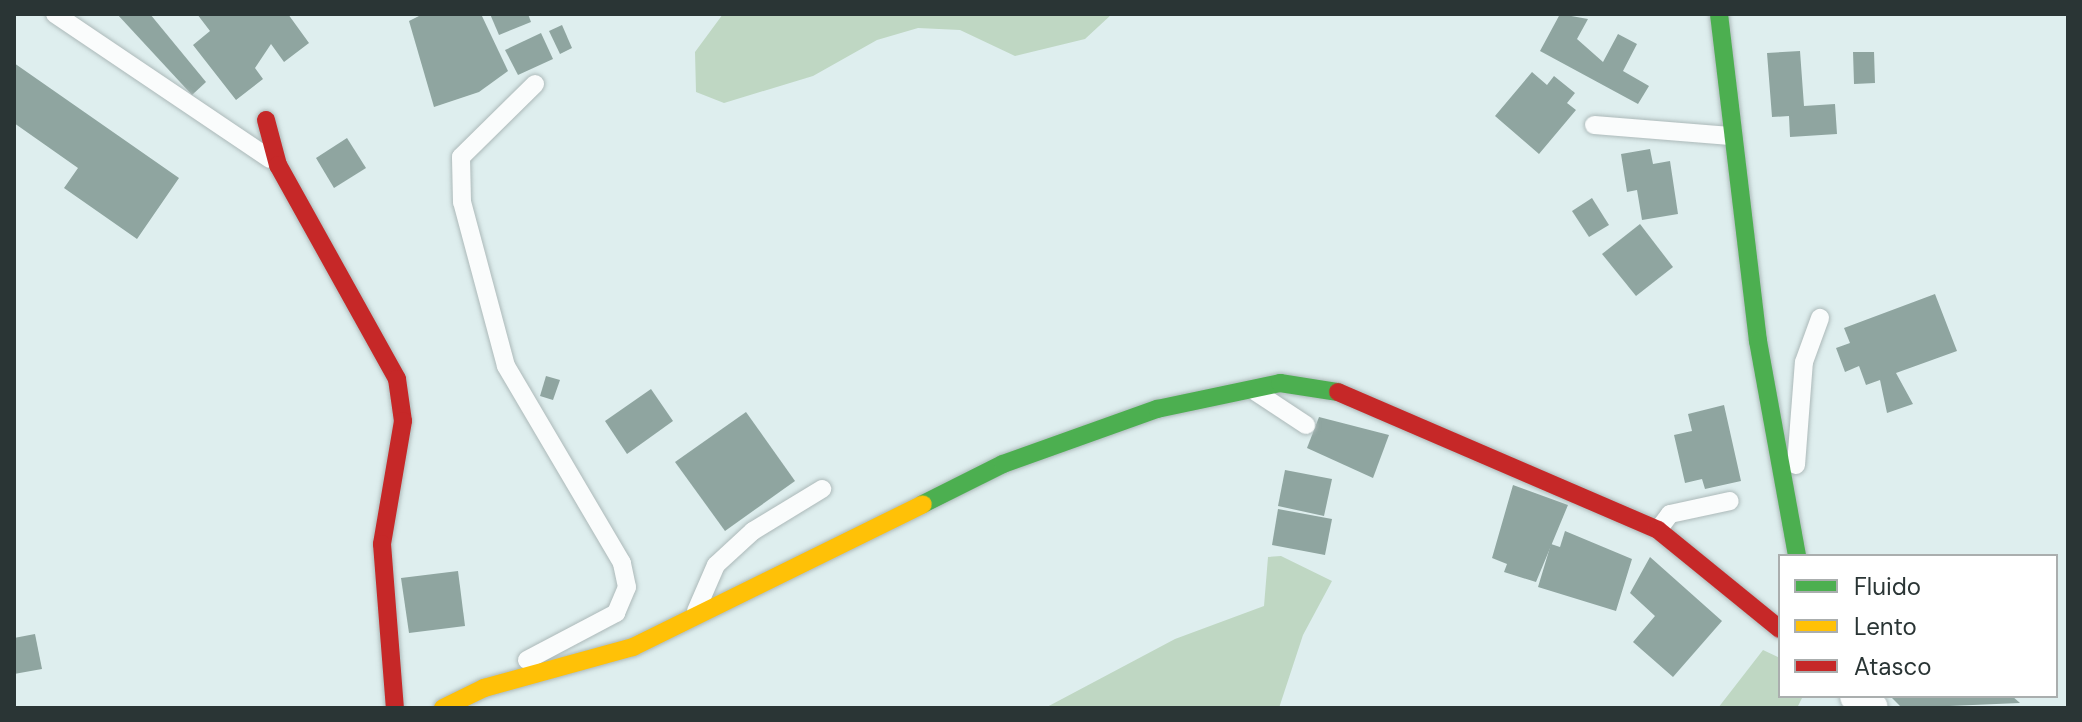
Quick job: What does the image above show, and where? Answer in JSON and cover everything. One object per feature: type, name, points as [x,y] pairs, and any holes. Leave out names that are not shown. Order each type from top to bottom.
[{"type":"street","points":[[1718,14],[1731,136],[1797,554]]},
{"type":"street","points":[[266,120],[278,165],[397,379],[403,421],[382,544],[395,708]]},
{"type":"street","points":[[443,708],[484,688],[633,647],[1003,464],[1157,409],[1280,383],[1344,393],[1658,530],[1778,626]]},
{"type":"lane","points":[[55,14],[278,165]]},
{"type":"lane","points":[[1722,50],[1738,31],[1738,14]]},
{"type":"lane","points":[[484,688],[616,613],[627,587],[622,563],[506,366],[462,202],[461,157],[535,84]]},
{"type":"lane","points":[[1594,125],[1731,136]]},
{"type":"lane","points":[[1785,493],[1798,448],[1804,362],[1820,318]]},
{"type":"lane","points":[[1252,387],[1306,425]]},
{"type":"lane","points":[[694,617],[716,565],[753,531],[822,489]]},
{"type":"lane","points":[[1658,530],[1670,514],[1730,501]]},
{"type":"green space","points":[[723,14],[1112,14],[1085,39],[1015,56],[960,30],[918,28],[877,40],[813,76],[724,103],[696,92],[695,52]]},
{"type":"green space","points":[[1281,556],[1332,581],[1303,635],[1279,708],[1045,708],[1175,639],[1264,606],[1268,557]]},
{"type":"green space","points":[[1763,650],[1778,657],[1778,698],[1802,698],[1797,708],[1718,708]]},
{"type":"building","points":[[117,14],[150,14],[206,82],[192,95]]},
{"type":"building","points":[[197,14],[288,14],[309,43],[284,62],[271,44],[255,68],[263,79],[236,100],[193,45],[210,31]]},
{"type":"building","points":[[423,14],[481,14],[508,71],[479,92],[434,107],[409,21]]},
{"type":"building","points":[[490,14],[528,14],[531,22],[499,35]]},
{"type":"building","points":[[1560,14],[1588,19],[1577,39],[1603,62],[1618,34],[1637,44],[1623,71],[1649,86],[1638,104],[1540,51]]},
{"type":"building","points":[[562,25],[572,48],[560,54],[549,31]]},
{"type":"building","points":[[541,33],[553,59],[518,75],[505,50]]},
{"type":"building","points":[[1800,51],[1804,106],[1835,104],[1837,134],[1790,137],[1789,116],[1772,117],[1767,53]]},
{"type":"building","points":[[1853,52],[1874,52],[1875,83],[1854,84]]},
{"type":"building","points":[[14,63],[179,178],[137,239],[64,188],[78,168],[14,123]]},
{"type":"building","points":[[1532,72],[1547,85],[1554,76],[1575,93],[1567,103],[1576,110],[1539,154],[1495,116]]},
{"type":"building","points":[[347,138],[366,168],[334,188],[316,158]]},
{"type":"building","points":[[1650,149],[1653,164],[1670,161],[1678,214],[1642,220],[1637,190],[1627,192],[1621,154]]},
{"type":"building","points":[[1592,198],[1609,225],[1589,237],[1572,211]]},
{"type":"building","points":[[1640,224],[1673,267],[1636,296],[1602,254]]},
{"type":"building","points":[[1935,294],[1957,351],[1896,373],[1913,404],[1887,413],[1880,380],[1866,385],[1859,366],[1845,372],[1836,348],[1850,343],[1844,328]]},
{"type":"building","points":[[546,376],[560,380],[553,400],[540,396]]},
{"type":"building","points":[[651,389],[673,421],[627,454],[605,421]]},
{"type":"building","points":[[1724,405],[1741,481],[1705,489],[1702,479],[1685,483],[1674,435],[1692,431],[1688,414]]},
{"type":"building","points":[[746,412],[795,481],[725,531],[675,462]]},
{"type":"building","points":[[1319,417],[1389,435],[1373,478],[1307,448]]},
{"type":"building","points":[[1285,470],[1332,479],[1324,516],[1278,506]]},
{"type":"building","points":[[1513,485],[1568,505],[1536,582],[1504,572],[1507,564],[1492,558]]},
{"type":"building","points":[[1278,509],[1332,519],[1325,555],[1272,545]]},
{"type":"building","points":[[1565,531],[1632,559],[1616,611],[1538,587],[1551,544],[1560,547]]},
{"type":"building","points":[[1650,557],[1722,621],[1673,677],[1633,642],[1655,616],[1630,593]]},
{"type":"building","points":[[458,571],[465,626],[409,633],[401,578]]},
{"type":"building","points":[[35,634],[42,669],[14,674],[14,638]]},
{"type":"building","points":[[1892,698],[2014,698],[2020,703],[1902,708]]},
{"type":"traffic: fast","points":[[1719,14],[1758,341],[1797,554]]},
{"type":"traffic: fast","points":[[923,504],[1003,464],[1157,409],[1280,383],[1338,392]]},
{"type":"traffic: slow","points":[[443,708],[484,688],[633,647],[923,504]]},
{"type":"traffic: jam","points":[[266,120],[278,165],[397,379],[403,421],[382,544],[395,708]]},
{"type":"traffic: jam","points":[[1338,392],[1658,530],[1778,627]]}]
